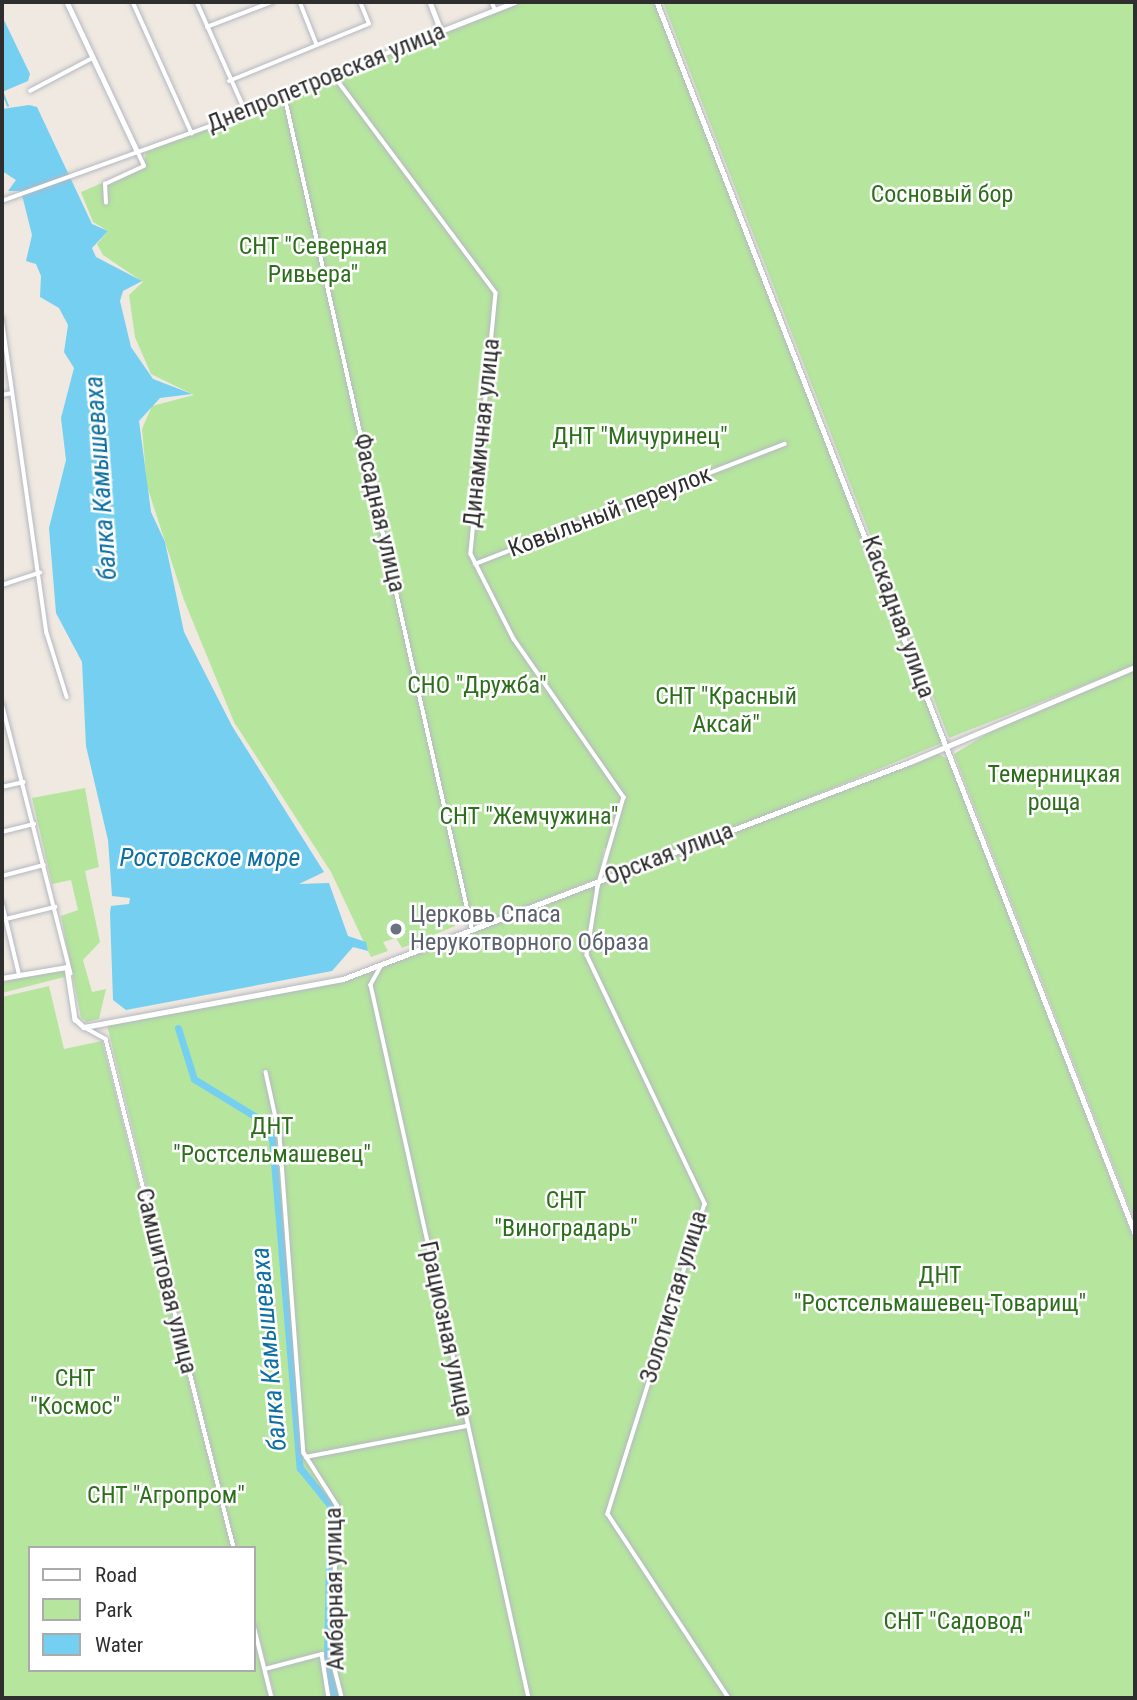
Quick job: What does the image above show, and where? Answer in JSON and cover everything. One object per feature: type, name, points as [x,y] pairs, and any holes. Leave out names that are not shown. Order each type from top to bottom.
[{"type":"street","points":[[67,2],[91,59],[144,166],[105,184],[106,203]]},
{"type":"street","points":[[133,2],[192,133]]},
{"type":"street","points":[[197,2],[229,81],[246,112]]},
{"type":"street","points":[[207,27],[272,2]]},
{"type":"street","points":[[300,2],[317,45]]},
{"type":"street","points":[[229,81],[369,23],[360,2]]},
{"type":"street","points":[[429,2],[441,30]]},
{"type":"street","points":[[492,2],[495,9]]},
{"type":"street","name":"Днепропетровская улица","points":[[2,201],[285,97],[441,30],[515,2]]},
{"type":"street","name":"Каскадная улица","points":[[657,2],[1135,1233]]},
{"type":"street","points":[[30,91],[91,59]]},
{"type":"street","name":"Динамичная улица","points":[[335,77],[496,293],[470,544],[475,564],[514,639],[624,797],[599,881]]},
{"type":"street","name":"Фасадная улица","points":[[285,97],[472,928]]},
{"type":"street","points":[[2,318],[47,633],[67,697]]},
{"type":"street","points":[[2,395],[12,393]]},
{"type":"street","name":"Ковыльный переулок","points":[[475,564],[785,444]]},
{"type":"street","points":[[2,585],[40,573]]},
{"type":"street","name":"Орская улица","points":[[84,1027],[333,981],[947,747],[1135,667]]},
{"type":"street","points":[[2,703],[71,973],[75,1019],[84,1027]]},
{"type":"street","points":[[2,735],[10,732]]},
{"type":"street","points":[[2,787],[23,782]]},
{"type":"street","points":[[2,832],[34,824]]},
{"type":"street","points":[[2,876],[44,865]]},
{"type":"street","name":"Золотистая улица","points":[[599,881],[589,963],[705,1204],[608,1514],[729,1698]]},
{"type":"street","points":[[2,902],[4,920],[19,973]]},
{"type":"street","points":[[4,920],[55,906]]},
{"type":"street","name":"Грациозная улица","points":[[383,963],[371,985],[529,1698]]},
{"type":"street","points":[[2,978],[57,964],[71,973]]},
{"type":"street","name":"Самшитовая улица","points":[[84,1027],[106,1039],[233,1546]]},
{"type":"street","name":"Амбарная улица","points":[[266,1072],[280,1136],[306,1457],[337,1505],[333,1661],[342,1698]]},
{"type":"street","points":[[306,1457],[467,1426]]},
{"type":"street","points":[[256,1634],[272,1698]]},
{"type":"street","points":[[265,1669],[322,1654],[329,1698]]},
{"type":"green space","points":[[521,2],[659,2],[908,645],[900,649],[907,668],[914,666],[944,742],[700,843],[937,753],[949,760],[1135,1243],[1135,1698],[275,1698],[256,1625],[256,1546],[236,1546],[107,1025],[338,982],[603,879],[610,849],[604,848],[599,878],[472,927],[467,905],[451,909],[455,926],[402,948],[396,938],[383,942],[388,951],[371,957],[331,872],[234,722],[184,600],[147,486],[142,429],[152,406],[194,395],[151,374],[135,337],[129,295],[143,282],[103,255],[97,244],[108,231],[93,222],[81,192],[144,165],[146,152]]},
{"type":"green space","name":"Сосновый бор","points":[[663,2],[1135,2],[1135,665],[949,738]]},
{"type":"green space","name":"Темерницкая роща","points":[[1135,670],[1135,1221],[954,754],[1008,721]]},
{"type":"green space","points":[[85,788],[99,867],[85,871],[100,942],[83,960],[92,992],[106,989],[99,1019],[87,1022],[81,1018],[61,916],[78,910],[71,880],[52,884],[32,798]]},
{"type":"green space","points":[[60,968],[68,976],[2,993],[2,982]]},
{"type":"green space","points":[[49,986],[64,1049],[102,1041],[230,1546],[28,1546],[28,1672],[256,1672],[256,1646],[269,1698],[2,1698],[2,997]]},
{"type":"water","points":[[2,16],[30,74],[28,81],[2,92]]},
{"type":"water","name":"Ростовское море","points":[[29,105],[37,107],[92,224],[108,231],[92,248],[96,257],[142,281],[123,291],[120,301],[131,347],[153,379],[192,394],[160,398],[139,421],[151,512],[165,542],[184,632],[232,726],[324,872],[299,884],[329,883],[348,936],[366,942],[368,951],[353,947],[332,971],[126,1010],[113,1000],[111,906],[129,904],[130,898],[112,896],[108,840],[86,746],[82,662],[56,613],[49,528],[66,460],[61,418],[74,368],[64,352],[68,325],[59,308],[40,297],[41,276],[36,264],[26,261],[32,235],[23,199],[20,191],[8,191],[16,180],[2,171],[2,109]]},
{"type":"waterway","name":"балка Камышеваха","points":[[2,91],[8,106]]},
{"type":"waterway","name":"балка Камышеваха","points":[[178,1028],[194,1079],[261,1120],[272,1138],[300,1468],[330,1505],[327,1668],[335,1698]]},
{"type":"place","name":"Церковь Спаса Нерукотворного Образа","points":[[396,929]]},
{"type":"park label","name":"СНТ \"Северная Ривьера\"","points":[[313,261]]},
{"type":"park label","name":"ДНТ \"Мичуринец\"","points":[[640,437]]},
{"type":"park label","name":"СНО \"Дружба\"","points":[[477,686]]},
{"type":"park label","name":"СНТ \"Красный Аксай\"","points":[[726,711]]},
{"type":"park label","name":"СНТ \"Жемчужина\"","points":[[529,817]]},
{"type":"park label","name":"ДНТ \"Ростсельмашевец\"","points":[[272,1141]]},
{"type":"park label","name":"СНТ \"Виноградарь\"","points":[[566,1215]]},
{"type":"park label","name":"ДНТ \"Ростсельмашевец-Товарищ\"","points":[[940,1290]]},
{"type":"park label","name":"СНТ \"Космос\"","points":[[75,1393]]},
{"type":"park label","name":"СНТ \"Агропром\"","points":[[166,1496]]},
{"type":"park label","name":"СНТ \"Садовод\"","points":[[957,1622]]}]
